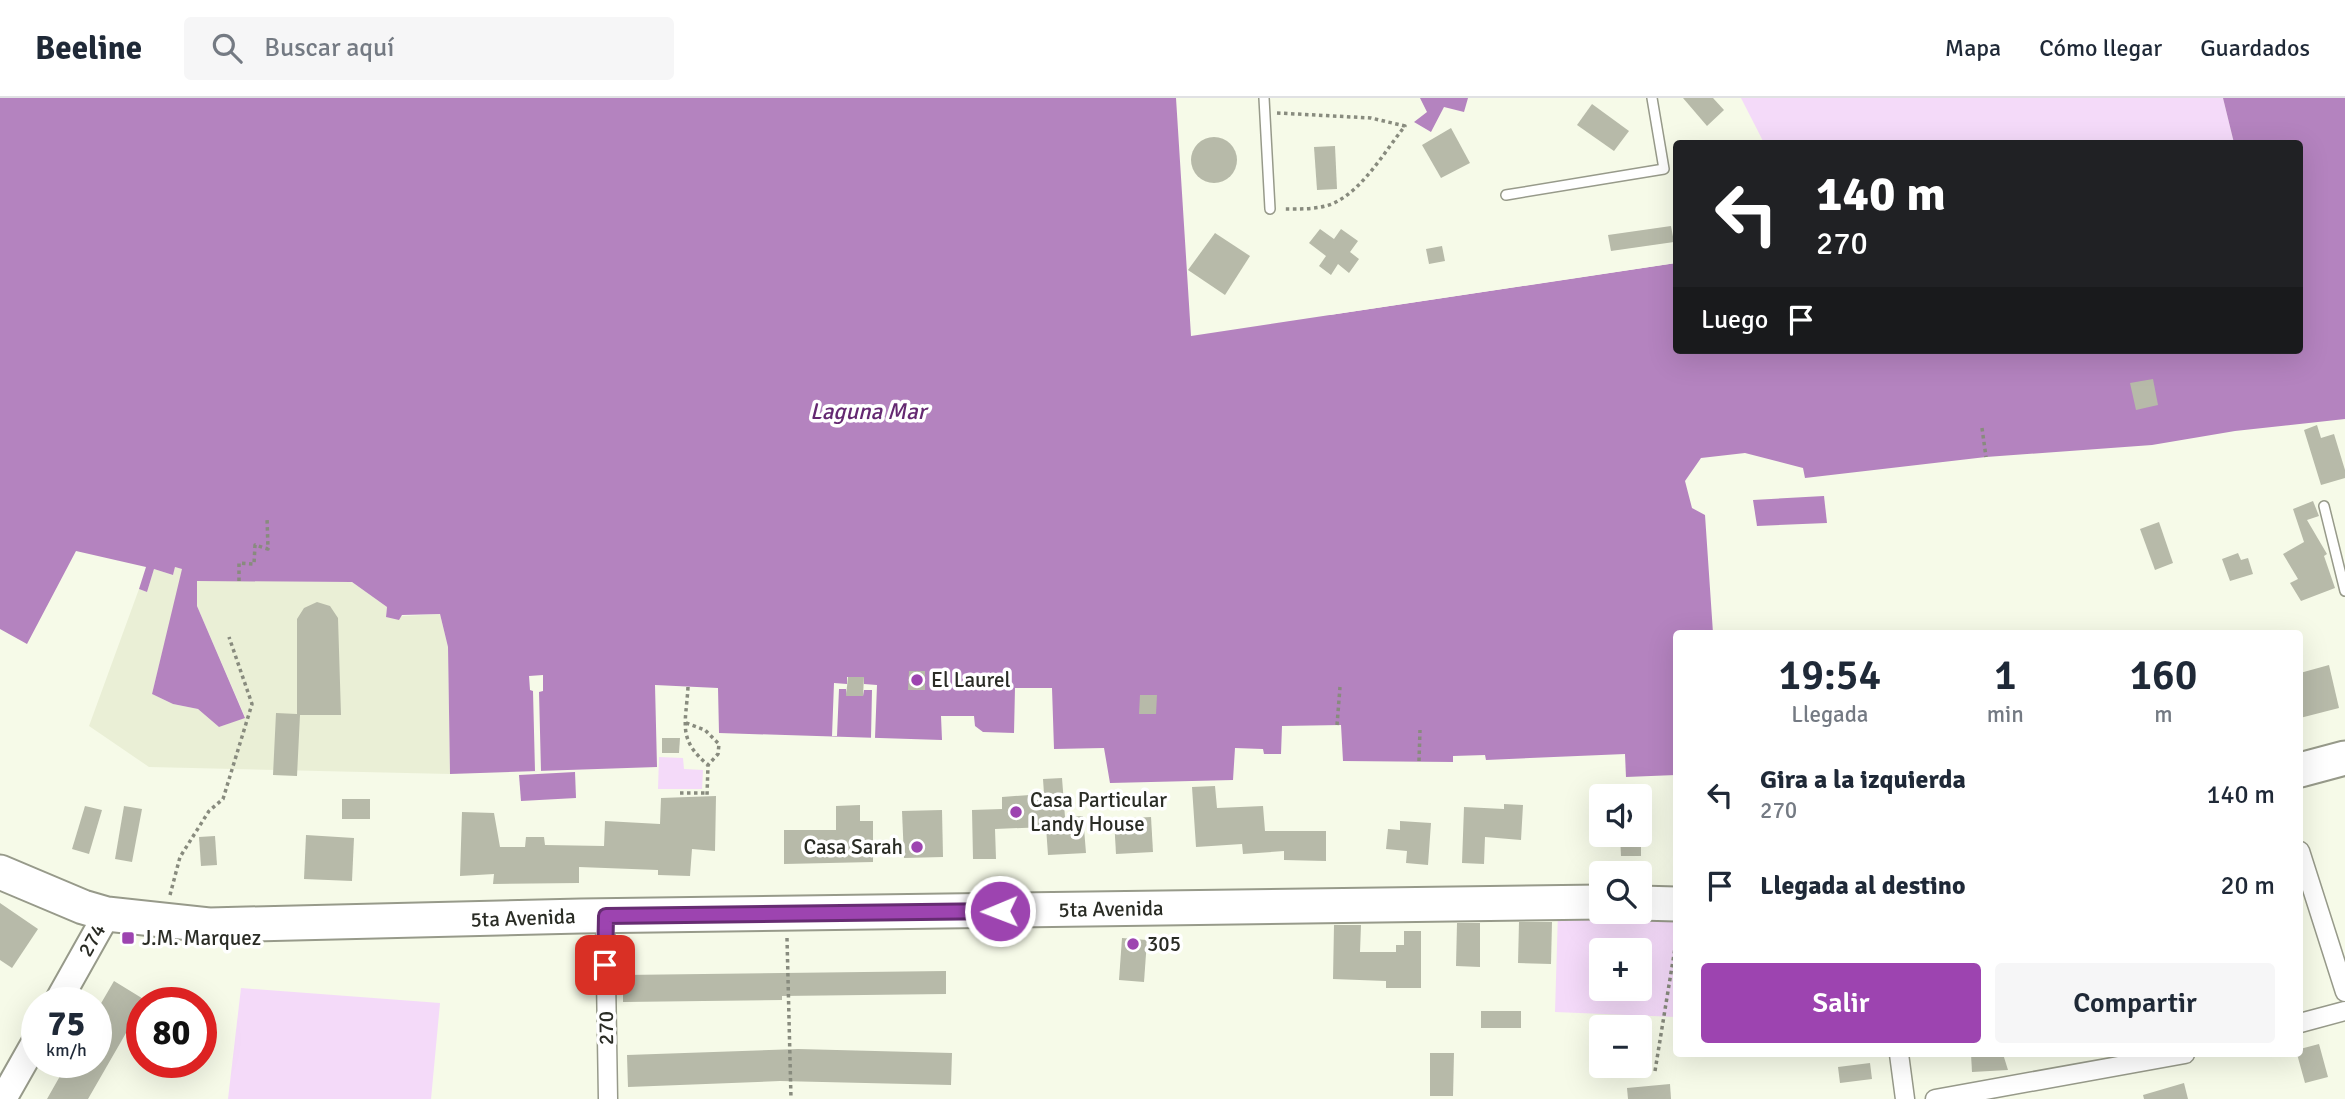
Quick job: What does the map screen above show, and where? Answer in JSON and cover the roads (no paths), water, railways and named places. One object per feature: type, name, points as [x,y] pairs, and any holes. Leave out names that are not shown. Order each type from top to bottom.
[{"type":"highway","points":[[2303,769],[2345,758]]},
{"type":"highway","name":"5ta Avenida","points":[[0,872],[59,898],[107,914],[209,925],[606,916],[1589,902]]},
{"type":"highway","points":[[1652,903],[1673,904]]},
{"type":"street","points":[[2303,860],[2345,992]]},
{"type":"street","name":"274","points":[[66,987],[107,914]]},
{"type":"street","name":"270","points":[[606,916],[608,1099]]},
{"type":"street","points":[[2303,1022],[2345,1011]]},
{"type":"street","points":[[1899,1057],[1905,1099]]},
{"type":"street","points":[[1935,1099],[2168,1057]]},
{"type":"street","points":[[3,1099],[21,1067]]},
{"type":"lane","points":[[1264,98],[1270,209]]},
{"type":"lane","points":[[1506,195],[1664,169],[1652,98]]},
{"type":"lane","points":[[2324,506],[2345,590]]},
{"type":"water","name":"Laguna Mar","points":[[0,98],[1176,98],[1191,336],[1673,263],[1673,354],[2303,354],[2303,140],[2233,140],[2223,98],[2345,98],[2345,419],[2235,431],[2152,445],[1986,457],[1805,478],[1803,468],[1745,453],[1701,458],[1685,481],[1692,508],[1705,515],[1713,630],[1673,630],[1673,775],[1626,777],[1625,754],[1486,760],[1485,755],[1453,756],[1453,762],[1343,761],[1341,725],[1282,726],[1281,754],[1264,754],[1263,749],[1235,748],[1233,780],[1110,783],[1104,748],[1054,749],[1052,688],[1015,688],[1014,733],[983,732],[975,726],[974,716],[941,716],[942,740],[719,733],[718,688],[655,685],[657,767],[450,774],[448,647],[440,614],[402,615],[399,620],[386,617],[387,607],[352,582],[197,581],[197,606],[245,718],[219,727],[198,709],[173,704],[152,694],[182,569],[175,567],[173,575],[154,569],[147,592],[139,589],[146,567],[76,551],[27,644],[0,629]]},
{"type":"water","points":[[1420,98],[1468,98],[1464,112],[1444,107],[1431,132],[1414,122],[1427,112]]},
{"type":"water","points":[[1824,496],[1827,523],[1757,526],[1753,500]]},
{"type":"water","points":[[575,772],[576,798],[521,801],[519,775]]},
{"type":"place","name":"El Laurel","points":[[917,680]]},
{"type":"place","name":"Casa Particular Landy House","points":[[1016,812]]},
{"type":"place","name":"Casa Sarah","points":[[917,847]]},
{"type":"place","name":"J.M. Marquez","points":[[128,938]]},
{"type":"place","name":"305","points":[[1133,944]]}]
